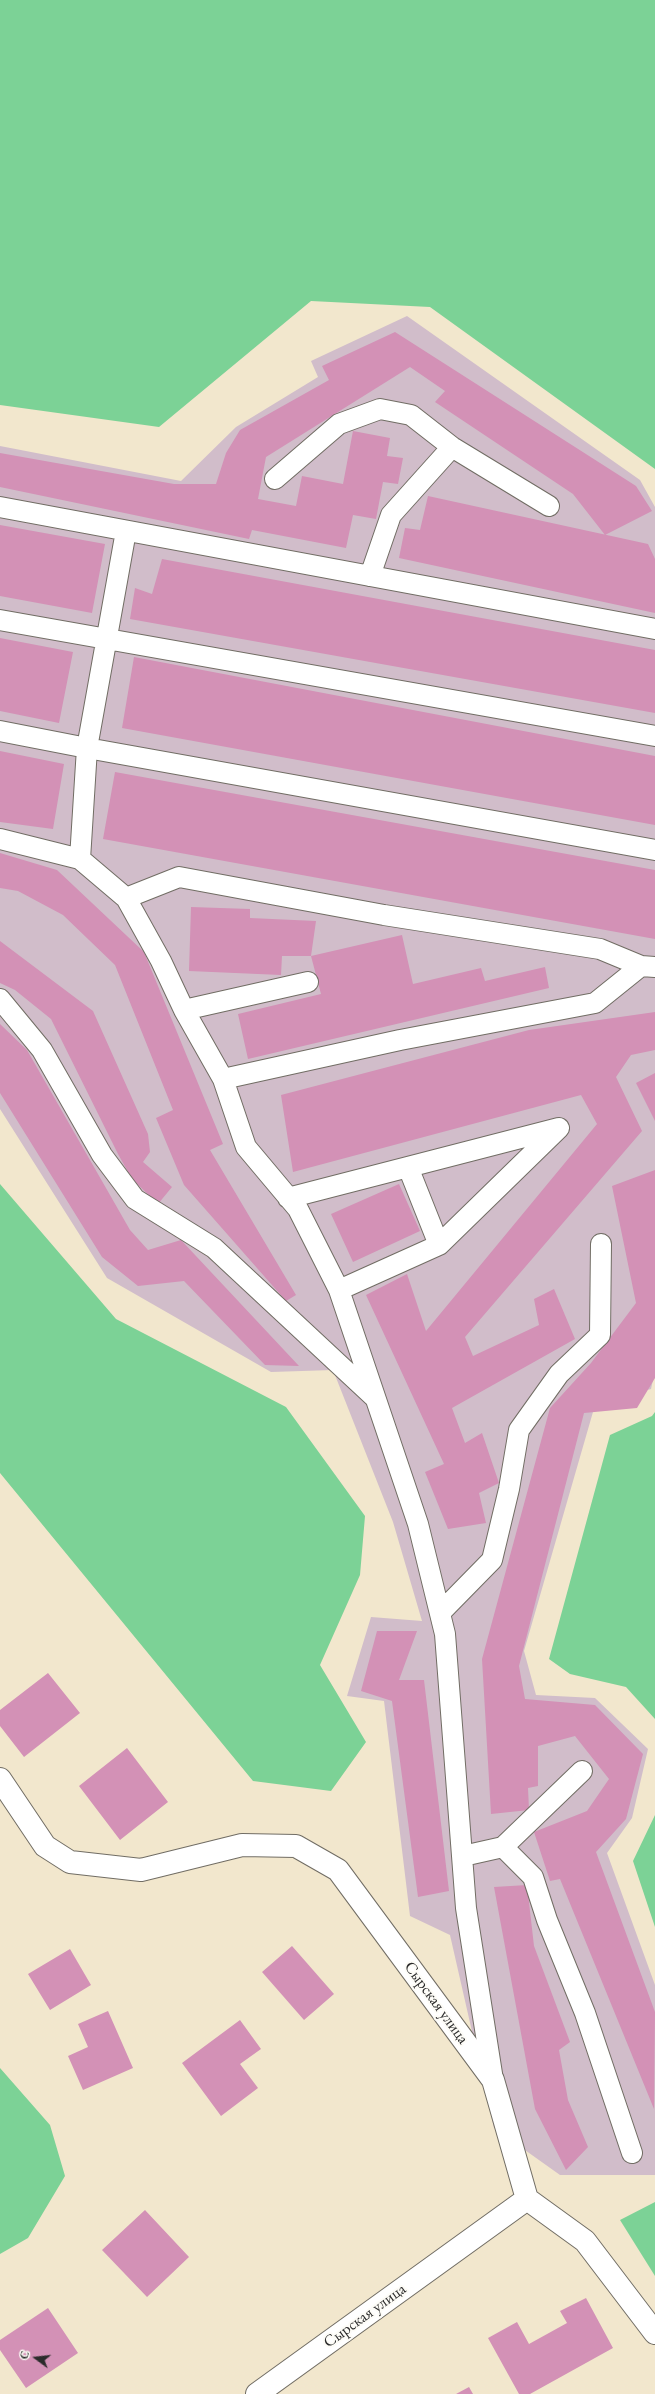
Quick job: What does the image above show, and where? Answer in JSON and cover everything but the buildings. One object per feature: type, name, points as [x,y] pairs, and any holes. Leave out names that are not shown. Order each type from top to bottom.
[{"type":"street","name":"Сырская улица","points":[[0,1779],[45,1846],[70,1862],[141,1870],[242,1845],[296,1846],[338,1870],[493,2080],[527,2199],[257,2394]]},
{"type":"street","points":[[527,2199],[585,2241],[655,2333]]},
{"type":"lane","points":[[275,479],[339,424],[380,409],[412,415],[452,447],[548,506]]},
{"type":"lane","points":[[370,576],[391,515],[452,447]]},
{"type":"lane","points":[[0,507],[655,629]]},
{"type":"lane","points":[[80,859],[87,748],[126,531]]},
{"type":"lane","points":[[0,620],[655,736]]},
{"type":"lane","points":[[0,731],[655,850]]},
{"type":"lane","points":[[0,839],[80,859],[126,898],[161,961],[184,1010],[223,1079],[246,1147],[298,1209],[339,1290],[418,1524],[445,1634],[466,1908],[493,2080]]},
{"type":"lane","points":[[126,898],[178,877],[384,915],[600,949],[648,966]]},
{"type":"lane","points":[[223,1079],[400,1040],[595,1003],[648,966]]},
{"type":"lane","points":[[184,1010],[308,982]]},
{"type":"lane","points":[[0,999],[42,1050],[102,1155],[135,1199],[214,1248],[376,1398]]},
{"type":"lane","points":[[288,1198],[559,1128],[439,1245],[339,1290]]},
{"type":"lane","points":[[408,1167],[439,1245]]},
{"type":"lane","points":[[440,1613],[492,1560],[509,1489],[519,1430],[559,1374],[600,1335],[601,1244]]},
{"type":"lane","points":[[463,1856],[503,1847],[582,1771]]},
{"type":"lane","points":[[503,1847],[533,1877],[547,1920],[585,2013],[632,2153]]},
{"type":"shaded area","points":[[407,316],[640,480],[655,507],[655,1371],[651,1389],[595,1405],[524,1651],[536,1695],[595,1698],[648,1749],[632,1818],[607,1853],[655,1985],[655,2175],[560,2175],[494,2128],[450,1935],[410,1916],[384,1701],[347,1696],[371,1617],[422,1621],[393,1522],[333,1370],[271,1372],[107,1278],[0,1109],[0,446],[181,481],[236,427],[318,377],[311,361]]},
{"type":"green space","points":[[0,0],[655,0],[655,469],[430,307],[311,301],[159,427],[0,405]]},
{"type":"green space","points":[[0,1184],[116,1319],[286,1407],[365,1516],[360,1575],[320,1665],[366,1742],[331,1791],[253,1781],[0,1473]]},
{"type":"green space","points":[[655,1412],[655,1719],[626,1687],[570,1674],[549,1659],[610,1435],[652,1416]]},
{"type":"green space","points":[[655,1815],[655,1927],[633,1861]]},
{"type":"green space","points":[[0,2068],[50,2125],[65,2176],[28,2238],[0,2254]]},
{"type":"green space","points":[[655,2202],[655,2276],[620,2220]]}]
